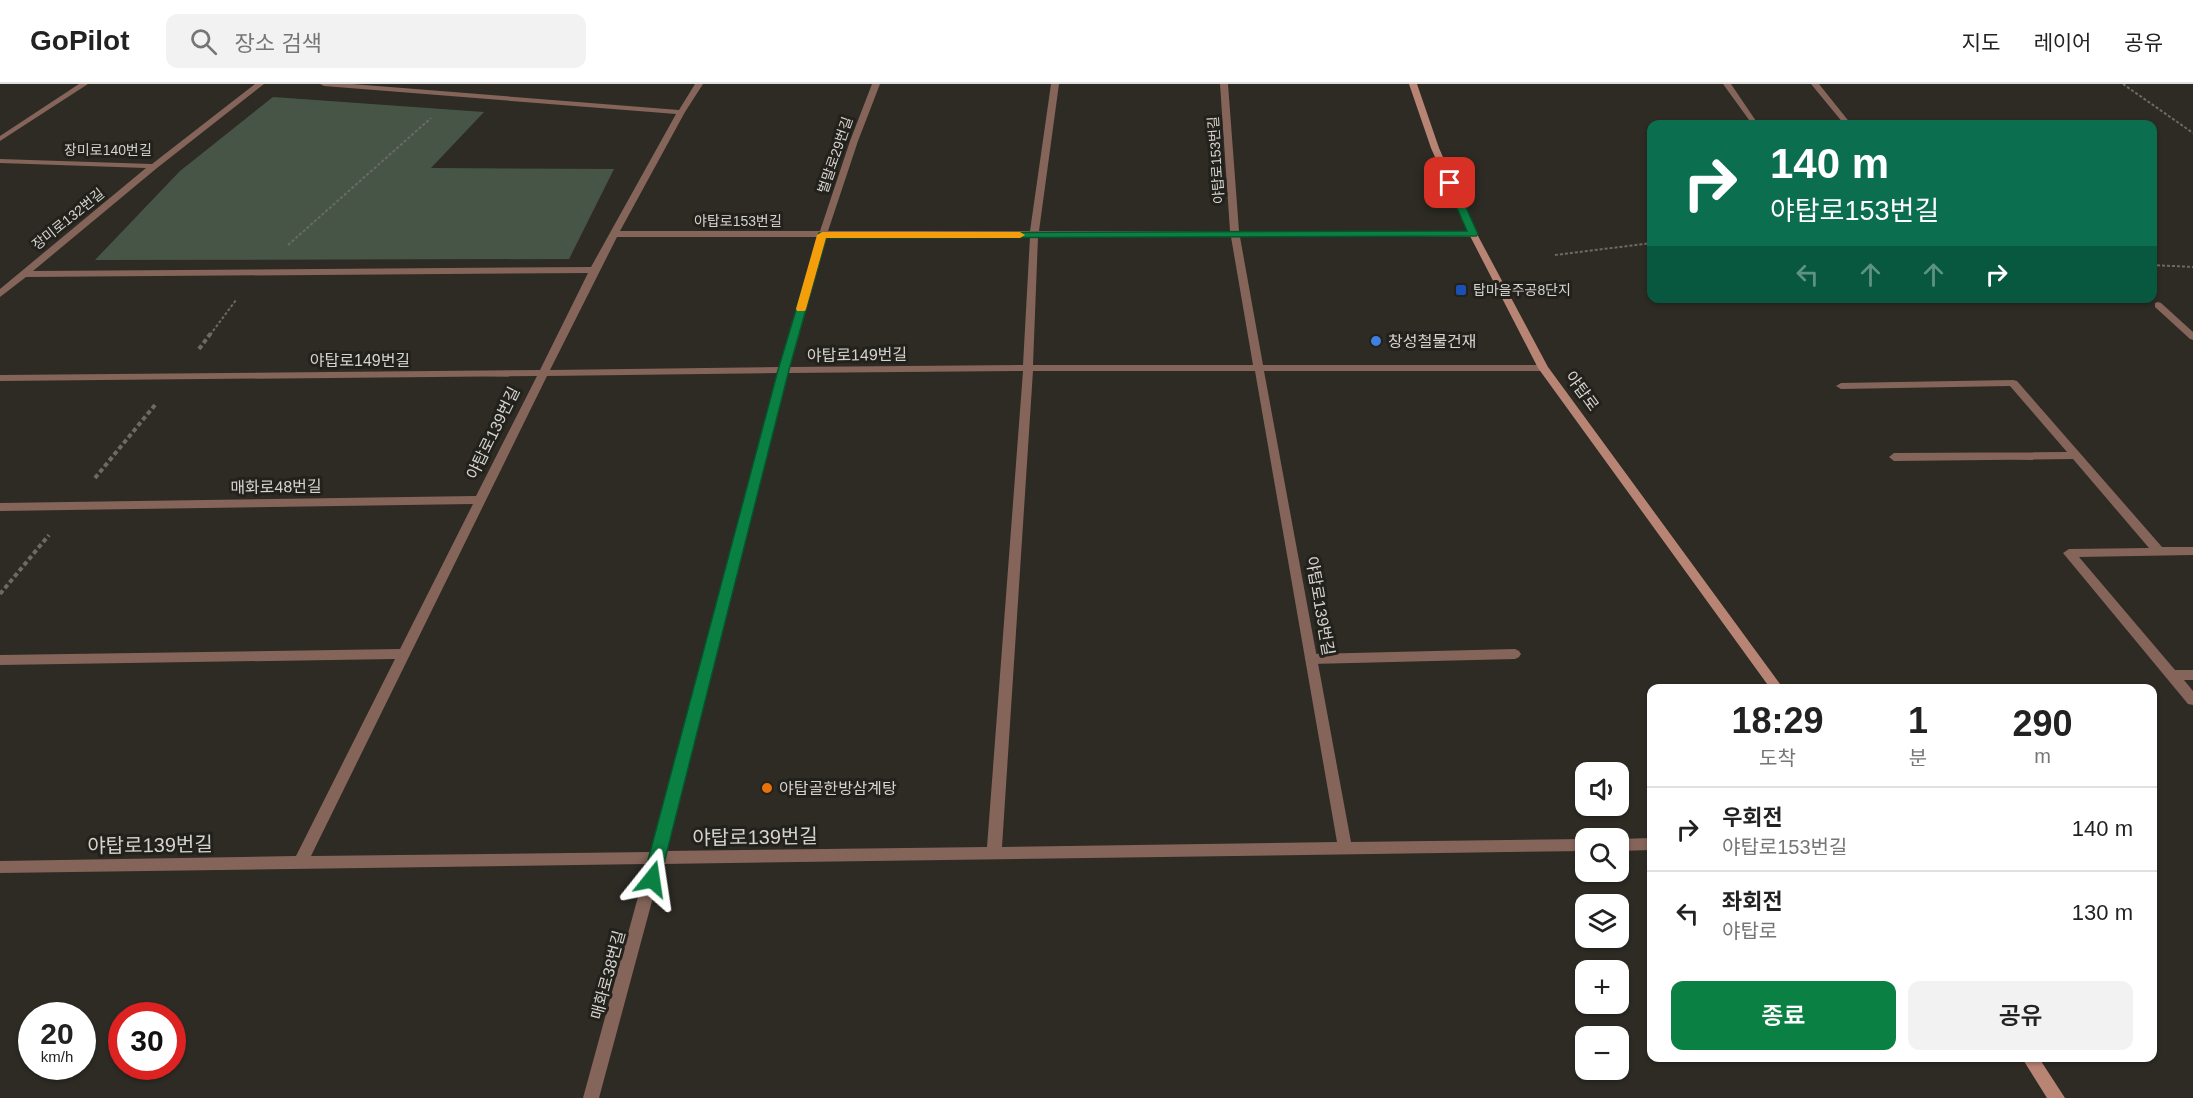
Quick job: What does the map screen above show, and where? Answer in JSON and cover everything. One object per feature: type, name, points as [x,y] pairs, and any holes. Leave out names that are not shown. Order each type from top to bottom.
[{"type":"street","points":[[0,139],[84,84]]},
{"type":"street","name":"장미로140번길","points":[[0,162],[154,166],[260,84]]},
{"type":"street","points":[[324,84],[681,112]]},
{"type":"street","points":[[542,374],[594,270],[681,112],[699,84]]},
{"type":"street","name":"벌말로29번길","points":[[822,235],[853,141],[876,84]]},
{"type":"street","points":[[994,854],[1028,368],[1034,235],[1055,84]]},
{"type":"street","name":"야탑로153번길","points":[[1224,84],[1235,234]]},
{"type":"street","name":"야탑로","points":[[1413,84],[1435,148],[1473,234],[1543,368],[1773,684]]},
{"type":"street","points":[[1727,84],[1752,120]]},
{"type":"street","points":[[1815,84],[1845,120]]},
{"type":"street","name":"장미로132번길","points":[[0,294],[154,166]]},
{"type":"street","name":"야탑로153번길","points":[[614,234],[1473,234]]},
{"type":"street","points":[[1235,234],[1259,369]]},
{"type":"street","name":"매화로38번길","points":[[591,1098],[658,857],[783,370],[822,235]]},
{"type":"street","points":[[23,274],[594,270]]},
{"type":"street","points":[[2158,305],[2193,337]]},
{"type":"street","name":"야탑로149번길","points":[[178,376],[1028,368],[1543,368]]},
{"type":"street","name":"야탑로139번길","points":[[1259,369],[1345,849]]},
{"type":"street","name":"야탑로139번길","points":[[301,862],[542,374]]},
{"type":"street","points":[[0,378],[178,376]]},
{"type":"street","points":[[1841,386],[2013,383],[2159,551]]},
{"type":"street","points":[[1894,457],[2075,455]]},
{"type":"street","name":"매화로48번길","points":[[0,507],[479,500]]},
{"type":"street","points":[[2193,551],[2069,553],[2193,700]]},
{"type":"street","points":[[0,660],[404,654]]},
{"type":"street","points":[[1311,659],[1515,654]]},
{"type":"street","points":[[2172,675],[2193,675]]},
{"type":"street","points":[[1629,845],[1647,844]]},
{"type":"street","name":"야탑로139번길","points":[[0,867],[1575,845]]},
{"type":"street","points":[[2034,1062],[2057,1098]]},
{"type":"path","points":[[2123,84],[2193,133]]},
{"type":"path","points":[[0,594],[178,376],[258,271],[458,94]]},
{"type":"path","points":[[1555,255],[1647,244]]},
{"type":"path","points":[[2157,266],[2193,267]]},
{"type":"green space","points":[[273,97],[484,112],[431,168],[614,169],[569,259],[95,260],[180,171]]},
{"type":"slow traffic","points":[[801,309],[822,235],[1020,235]]},
{"type":"place","name":"탑마을주공8단지","points":[[1461,290]]},
{"type":"place","name":"창성철물건재","points":[[1376,341]]},
{"type":"place","name":"야탑골한방삼계탕","points":[[767,788]]},
{"type":"route","points":[[652,879],[783,370],[822,235],[1473,234],[1450,183]]}]
